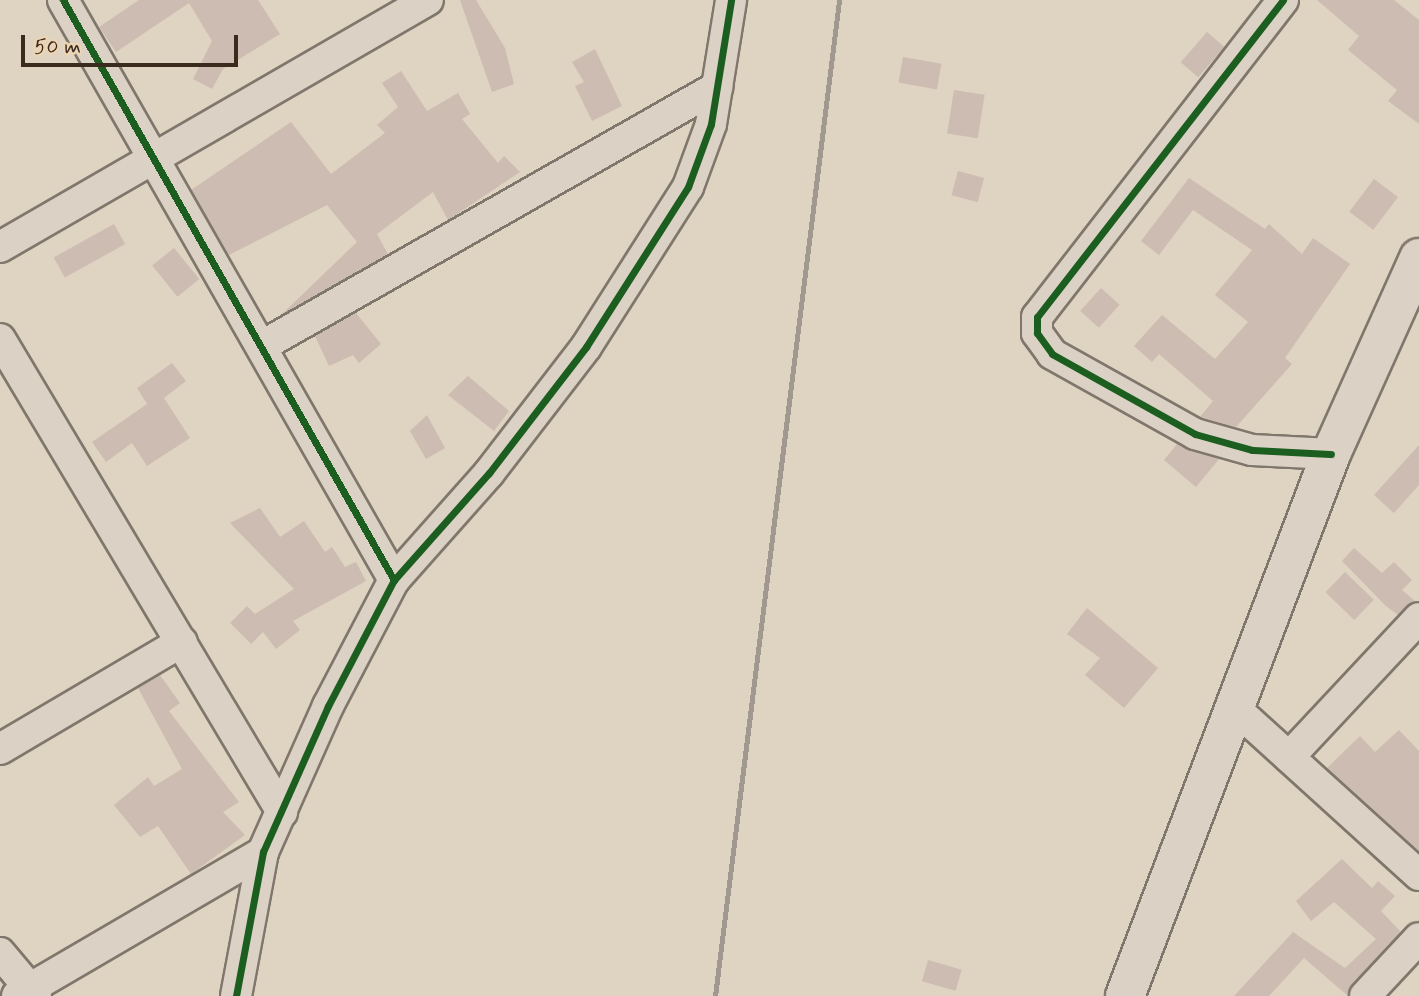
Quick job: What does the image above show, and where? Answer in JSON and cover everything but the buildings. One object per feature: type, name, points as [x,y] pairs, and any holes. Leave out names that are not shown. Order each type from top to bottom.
[{"type":"main road","points":[[1125,996],[1238,711],[1331,454],[1419,258]]},
{"type":"street","points":[[63,0],[394,580]]},
{"type":"street","points":[[0,247],[428,0]]},
{"type":"street","points":[[236,996],[263,852],[394,580],[489,473],[586,347],[701,162],[717,88],[731,0]]},
{"type":"street","points":[[1283,0],[1037,317],[1037,333],[1052,354],[1195,434],[1252,450],[1331,454]]},
{"type":"street","points":[[262,346],[717,88]]},
{"type":"street","points":[[0,339],[282,812]]},
{"type":"street","points":[[1289,757],[1419,618]]},
{"type":"street","points":[[0,749],[182,642]]},
{"type":"street","points":[[1238,711],[1419,875]]},
{"type":"street","points":[[0,953],[28,993],[263,852]]},
{"type":"street","points":[[1365,996],[1419,938]]},
{"type":"railway","points":[[715,996],[839,0]]},
{"type":"cycle path","points":[[63,0],[394,580]]},
{"type":"cycle path","points":[[236,996],[263,852],[328,706],[394,580],[489,473],[586,347],[688,187],[711,124],[731,0]]},
{"type":"cycle path","points":[[1283,0],[1037,317],[1037,333],[1052,354],[1195,434],[1252,450],[1331,454]]}]
